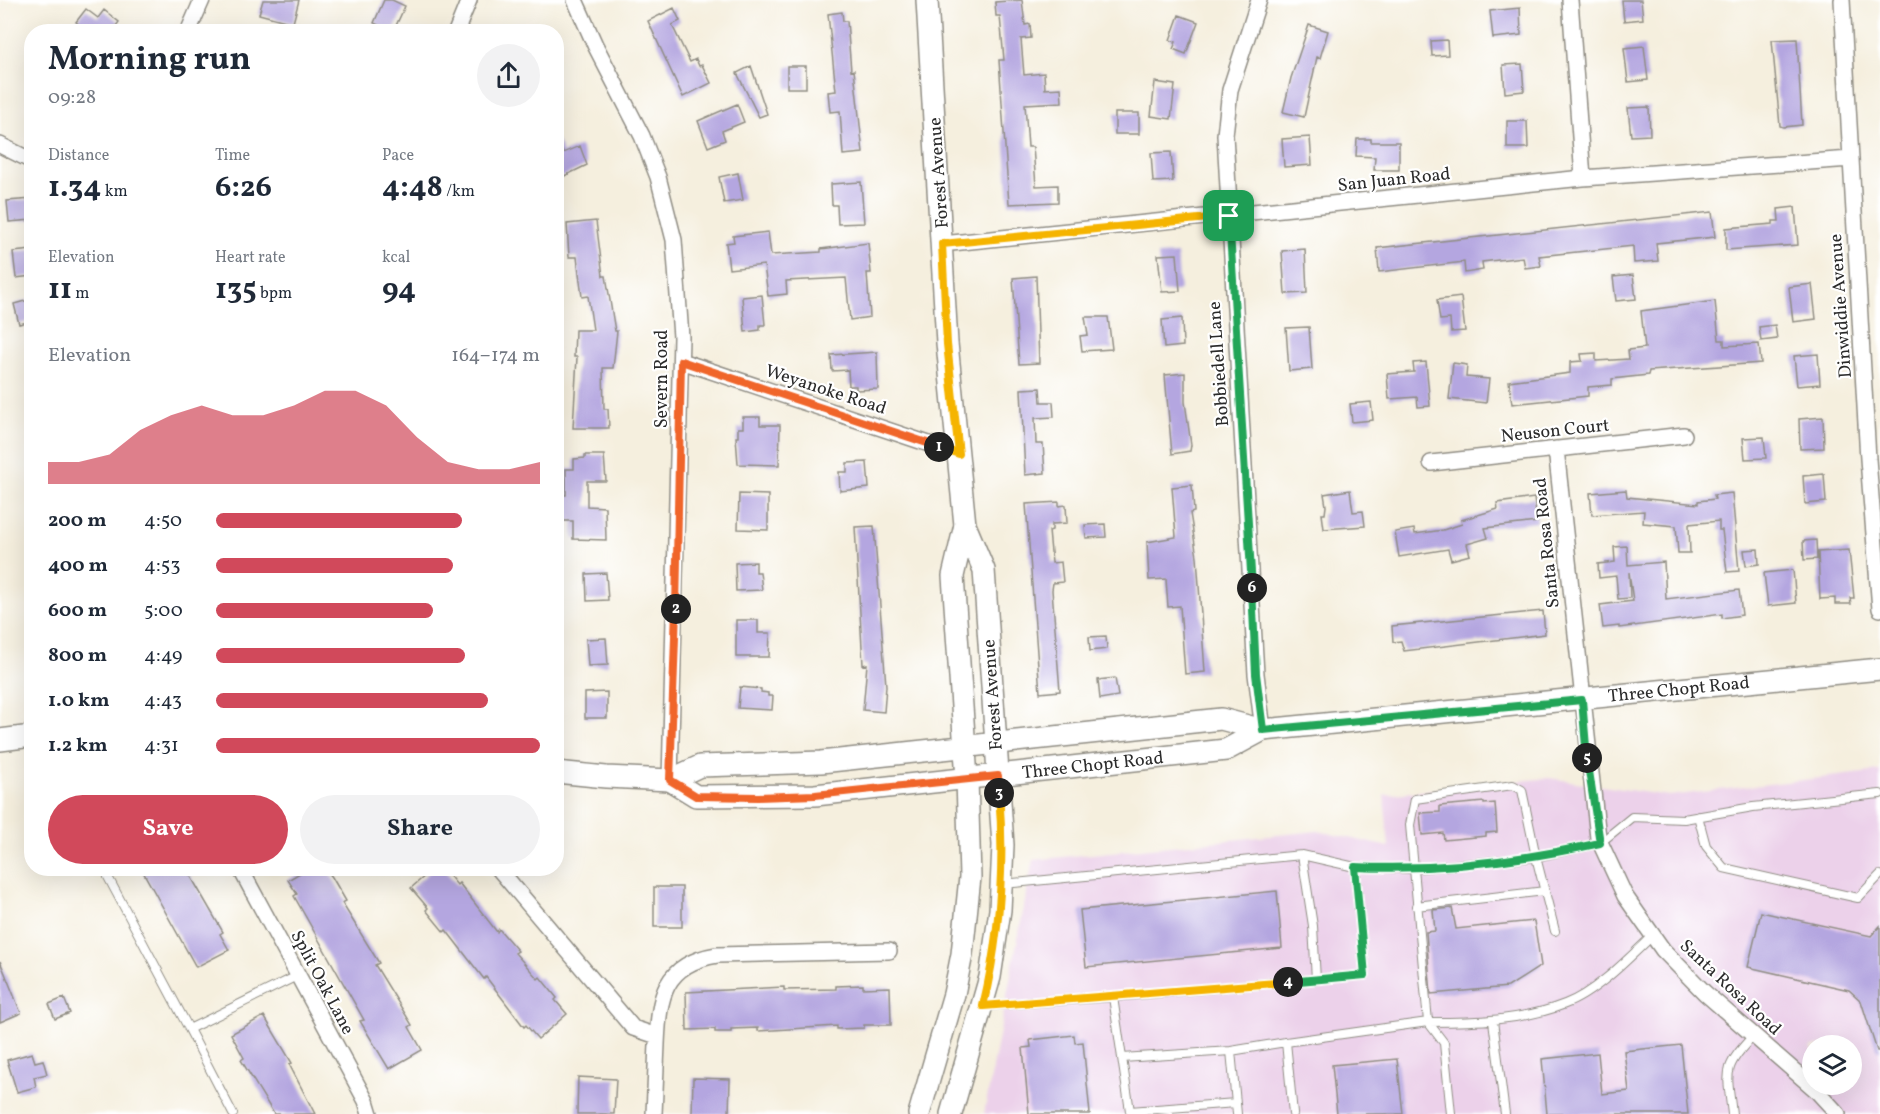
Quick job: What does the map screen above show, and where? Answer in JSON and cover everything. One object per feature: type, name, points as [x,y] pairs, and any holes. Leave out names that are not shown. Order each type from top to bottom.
[{"type":"main road","name":"Forest Avenue","points":[[927,0],[947,344],[965,525],[984,570],[1003,845],[996,942],[983,1006],[951,1114]]},
{"type":"main road","name":"Forest Avenue","points":[[919,1114],[952,1004],[962,954],[970,877],[967,779],[953,576],[965,525]]},
{"type":"main road","name":"Three Chopt Road","points":[[670,780],[700,766],[821,762],[1221,720],[1263,730],[1880,669]]},
{"type":"main road","name":"Three Chopt Road","points":[[564,773],[670,780],[696,796],[815,795],[1226,750],[1263,730]]},
{"type":"main road","points":[[0,740],[24,737]]},
{"type":"street","points":[[192,24],[202,0]]},
{"type":"street","points":[[460,24],[470,0]]},
{"type":"street","name":"Severn Road","points":[[575,0],[595,45],[642,136],[668,211],[678,279],[681,361],[670,780]]},
{"type":"street","name":"Bobbiedell Lane","points":[[1259,0],[1230,90],[1225,135],[1256,674],[1263,730]]},
{"type":"street","points":[[1570,0],[1583,178]]},
{"type":"street","name":"Dinwiddie Avenue","points":[[1842,0],[1869,470],[1880,609]]},
{"type":"street","points":[[0,145],[24,156]]},
{"type":"street","name":"San Juan Road","points":[[942,244],[1583,178],[1851,159]]},
{"type":"street","name":"Weyanoke Road","points":[[681,361],[959,454]]},
{"type":"street","name":"Neuson Court","points":[[1431,463],[1684,435]]},
{"type":"street","name":"Santa Rosa Road","points":[[1556,449],[1587,754],[1600,843],[1625,896],[1652,936],[1680,969],[1815,1089],[1838,1114]]},
{"type":"street","name":"Split Oak Lane","points":[[244,876],[366,1101],[370,1114]]},
{"type":"street","points":[[505,876],[633,1028],[657,1036]]},
{"type":"street","points":[[654,1114],[658,1007],[666,985],[683,967],[705,957],[889,951]]},
{"type":"lane","points":[[1451,1114],[1444,1042],[1428,1022],[1410,825],[1416,800],[1513,785],[1522,790],[1536,857],[1556,931]]},
{"type":"lane","points":[[1001,884],[1302,855],[1355,867],[1413,869],[1536,857],[1600,843],[1632,817],[1684,819],[1753,807],[1880,794]]},
{"type":"lane","points":[[1698,816],[1706,846],[1724,868],[1858,898],[1880,875]]},
{"type":"lane","points":[[1302,855],[1313,926],[1316,980]]},
{"type":"lane","points":[[983,1006],[1365,975],[1355,867]]},
{"type":"lane","points":[[108,877],[234,1114]]},
{"type":"lane","points":[[1416,906],[1545,891]]},
{"type":"lane","points":[[1122,1058],[1231,1051],[1428,1022],[1493,1021],[1566,1004],[1612,974],[1652,936]]},
{"type":"lane","points":[[189,1029],[297,976]]},
{"type":"lane","points":[[1113,997],[1130,1111],[1236,1103]]},
{"type":"lane","points":[[1493,1021],[1505,1114]]},
{"type":"lane","points":[[1732,1114],[1727,1071],[1734,1056],[1754,1035]]},
{"type":"lane","points":[[1286,1042],[1293,1114]]},
{"type":"lane","points":[[1231,1051],[1237,1114]]},
{"type":"shaded area","points":[[1880,771],[1880,1114],[984,1114],[1033,860],[1318,831],[1389,847],[1384,795],[1549,778],[1669,796]]},
{"type":"building","points":[[263,0],[299,0],[293,23],[259,14]]},
{"type":"building","points":[[384,0],[392,0],[405,6],[397,24],[374,23]]},
{"type":"building","points":[[1022,0],[1025,25],[1030,24],[1031,38],[1021,39],[1024,75],[1044,73],[1045,89],[1061,88],[1062,102],[1025,104],[1028,147],[1033,147],[1036,186],[1058,185],[1058,202],[1009,204],[999,60],[1004,60],[1000,16],[996,16],[995,2]]},
{"type":"building","points":[[1622,0],[1641,0],[1643,19],[1624,21]]},
{"type":"building","points":[[674,8],[680,21],[672,25],[690,62],[696,59],[699,66],[702,65],[711,83],[683,97],[648,21]]},
{"type":"building","points":[[1520,8],[1521,35],[1493,38],[1490,11]]},
{"type":"building","points":[[86,9],[98,18],[104,10],[119,22],[118,24],[78,24],[76,22]]},
{"type":"building","points":[[842,12],[843,21],[847,21],[851,71],[854,70],[863,153],[843,155],[840,111],[830,112],[828,92],[836,91],[828,14]]},
{"type":"building","points":[[1179,15],[1198,22],[1186,54],[1173,49],[1176,42],[1170,40]]},
{"type":"building","points":[[1309,25],[1328,31],[1320,58],[1317,57],[1304,117],[1283,112],[1291,78]]},
{"type":"building","points":[[1797,39],[1802,125],[1783,127],[1780,126],[1772,40]]},
{"type":"building","points":[[1447,40],[1448,55],[1432,56],[1431,41]]},
{"type":"building","points":[[1644,46],[1648,80],[1628,82],[1624,48]]},
{"type":"building","points":[[1522,64],[1524,91],[1505,93],[1503,65]]},
{"type":"building","points":[[751,66],[767,114],[759,117],[737,73]]},
{"type":"building","points":[[787,66],[806,66],[806,88],[787,88]]},
{"type":"building","points":[[1155,82],[1175,85],[1171,119],[1151,116]]},
{"type":"building","points":[[737,104],[744,122],[722,131],[725,140],[708,147],[698,121]]},
{"type":"building","points":[[1649,107],[1650,135],[1631,136],[1628,108]]},
{"type":"building","points":[[1115,113],[1139,113],[1139,134],[1115,134]]},
{"type":"building","points":[[1507,121],[1527,121],[1528,148],[1507,148]]},
{"type":"building","points":[[1310,137],[1312,165],[1284,167],[1282,139]]},
{"type":"building","points":[[1357,139],[1371,139],[1371,142],[1399,142],[1399,170],[1374,170],[1375,157],[1356,156]]},
{"type":"building","points":[[580,146],[587,165],[564,176],[564,153]]},
{"type":"building","points":[[1171,152],[1173,181],[1153,182],[1151,153]]},
{"type":"building","points":[[738,173],[743,200],[724,203],[719,177]]},
{"type":"building","points":[[861,182],[864,223],[838,224],[837,205],[832,205],[831,184]]},
{"type":"building","points":[[24,200],[24,221],[9,222],[7,201]]},
{"type":"building","points":[[1795,207],[1798,245],[1726,250],[1726,228],[1773,224],[1773,221],[1779,221],[1778,209]]},
{"type":"building","points":[[1712,212],[1715,237],[1656,243],[1658,261],[1634,263],[1633,246],[1539,256],[1541,266],[1525,268],[1523,257],[1482,262],[1483,270],[1465,273],[1464,262],[1379,272],[1377,248]]},
{"type":"building","points":[[596,221],[603,276],[606,276],[615,331],[617,331],[613,368],[603,368],[604,409],[608,409],[609,428],[573,428],[577,357],[574,357],[575,330],[593,330],[588,296],[582,297],[577,257],[569,257],[567,224]]},
{"type":"building","points":[[768,232],[771,255],[821,252],[821,249],[868,243],[871,273],[867,273],[870,317],[850,320],[846,278],[786,281],[787,294],[768,296],[764,265],[729,269],[726,243],[734,242],[733,236]]},
{"type":"building","points":[[1305,249],[1307,293],[1285,294],[1282,251]]},
{"type":"building","points":[[24,251],[24,277],[16,278],[13,252]]},
{"type":"building","points":[[1177,254],[1180,291],[1162,292],[1158,255]]},
{"type":"building","points":[[1633,275],[1636,299],[1616,301],[1613,277]]},
{"type":"building","points":[[1036,276],[1039,363],[1019,364],[1013,278]]},
{"type":"building","points":[[1812,284],[1816,319],[1793,322],[1789,287]]},
{"type":"building","points":[[762,295],[765,325],[760,325],[760,330],[745,332],[742,297]]},
{"type":"building","points":[[1461,297],[1465,331],[1451,332],[1450,319],[1440,320],[1437,300]]},
{"type":"building","points":[[24,301],[24,323],[19,324],[14,304]]},
{"type":"building","points":[[1715,301],[1719,340],[1724,340],[1724,346],[1759,344],[1761,363],[1649,371],[1648,375],[1612,379],[1612,385],[1588,387],[1588,396],[1512,404],[1509,381],[1570,373],[1570,362],[1582,361],[1581,354],[1596,353],[1596,361],[1629,359],[1628,350],[1645,348],[1641,311]]},
{"type":"building","points":[[1085,317],[1108,317],[1112,349],[1082,351],[1080,336],[1088,335]]},
{"type":"building","points":[[1182,318],[1183,346],[1164,348],[1162,320]]},
{"type":"building","points":[[1775,325],[1777,339],[1761,341],[1759,327]]},
{"type":"building","points":[[1309,327],[1312,369],[1289,371],[1286,328]]},
{"type":"building","points":[[877,352],[878,389],[856,390],[856,386],[849,386],[848,370],[832,371],[831,355]]},
{"type":"building","points":[[1818,354],[1820,384],[1797,386],[1794,356]]},
{"type":"building","points":[[1426,362],[1430,406],[1418,407],[1417,397],[1389,399],[1387,374],[1414,372],[1413,363]]},
{"type":"building","points":[[1453,363],[1467,365],[1466,377],[1489,379],[1486,403],[1449,399]]},
{"type":"building","points":[[1185,373],[1185,402],[1191,445],[1190,451],[1172,454],[1165,375]]},
{"type":"building","points":[[1040,388],[1041,402],[1053,402],[1054,417],[1035,418],[1036,444],[1043,444],[1045,473],[1025,475],[1021,389]]},
{"type":"building","points":[[1371,402],[1373,420],[1352,422],[1350,404]]},
{"type":"building","points":[[743,417],[760,417],[760,425],[780,425],[779,465],[738,464],[736,437],[738,437],[738,428],[743,428]]},
{"type":"building","points":[[1823,417],[1824,448],[1800,449],[1799,419]]},
{"type":"building","points":[[1764,437],[1766,458],[1745,459],[1743,438]]},
{"type":"building","points":[[585,455],[604,455],[606,481],[587,481],[587,506],[605,507],[606,540],[573,539],[573,521],[564,521],[566,469],[574,469],[574,459],[585,458]]},
{"type":"building","points":[[867,462],[869,488],[840,491],[839,472],[847,472],[847,463]]},
{"type":"building","points":[[1824,474],[1826,502],[1805,504],[1803,476]]},
{"type":"building","points":[[1192,485],[1194,512],[1190,513],[1197,557],[1205,672],[1185,674],[1180,606],[1168,607],[1166,579],[1149,580],[1147,542],[1176,537],[1172,487]]},
{"type":"building","points":[[1350,490],[1353,512],[1363,511],[1365,526],[1324,529],[1322,514],[1325,514],[1326,506],[1324,494]]},
{"type":"building","points":[[1626,490],[1627,497],[1698,504],[1698,501],[1715,499],[1714,495],[1732,493],[1739,571],[1727,572],[1719,521],[1689,524],[1690,553],[1678,553],[1676,526],[1643,523],[1644,511],[1592,515],[1590,493]]},
{"type":"building","points":[[739,494],[768,495],[768,530],[738,529]]},
{"type":"building","points":[[1534,498],[1537,522],[1485,528],[1488,538],[1467,544],[1470,555],[1451,560],[1448,549],[1399,557],[1395,532],[1414,529],[1415,534],[1443,530],[1462,524],[1461,520],[1498,509],[1497,503]]},
{"type":"building","points":[[1059,502],[1059,506],[1066,505],[1067,523],[1052,524],[1052,530],[1049,531],[1052,563],[1061,562],[1063,582],[1053,583],[1052,590],[1060,691],[1040,693],[1026,504]]},
{"type":"building","points":[[1105,524],[1106,537],[1086,538],[1085,525]]},
{"type":"building","points":[[874,526],[886,686],[884,712],[863,710],[867,664],[863,665],[855,527]]},
{"type":"building","points":[[1816,540],[1817,559],[1804,560],[1803,541]]},
{"type":"building","points":[[1627,546],[1628,565],[1664,562],[1666,599],[1739,590],[1742,615],[1722,618],[1722,614],[1619,628],[1619,626],[1603,628],[1600,605],[1633,601],[1629,572],[1630,598],[1618,599],[1616,576],[1599,578],[1598,564],[1615,562],[1614,547]]},
{"type":"building","points":[[1758,549],[1759,564],[1746,566],[1744,550]]},
{"type":"building","points":[[1849,550],[1854,598],[1850,598],[1851,604],[1835,604],[1835,598],[1820,599],[1818,552]]},
{"type":"building","points":[[756,562],[756,572],[760,572],[762,590],[736,591],[735,563]]},
{"type":"building","points":[[1793,570],[1796,603],[1768,606],[1764,573]]},
{"type":"building","points":[[606,573],[608,600],[587,601],[586,574]]},
{"type":"building","points":[[1543,611],[1545,634],[1404,651],[1401,641],[1393,642],[1392,626]]},
{"type":"building","points":[[736,620],[758,620],[758,633],[770,633],[769,657],[736,657]]},
{"type":"building","points":[[1106,636],[1107,649],[1090,651],[1089,637]]},
{"type":"building","points":[[606,638],[608,665],[588,666],[586,639]]},
{"type":"building","points":[[1115,678],[1118,696],[1100,699],[1098,680]]},
{"type":"building","points":[[740,687],[761,689],[761,692],[773,696],[772,710],[738,708]]},
{"type":"building","points":[[607,692],[607,718],[585,718],[585,693]]},
{"type":"building","points":[[1484,802],[1484,804],[1495,803],[1497,832],[1486,833],[1486,836],[1444,840],[1443,833],[1422,835],[1420,813],[1440,812],[1440,806]]},
{"type":"building","points":[[145,876],[191,876],[223,932],[220,934],[229,950],[196,967]]},
{"type":"building","points":[[295,876],[331,876],[346,901],[342,903],[379,963],[375,965],[412,1025],[409,1027],[422,1050],[389,1069],[360,1021],[364,1020],[294,896],[297,894],[288,880]]},
{"type":"building","points":[[425,876],[450,876],[457,885],[459,883],[497,932],[499,929],[518,951],[515,953],[538,979],[540,977],[567,1014],[538,1039],[526,1025],[524,1027],[446,930],[444,932],[411,888]]},
{"type":"building","points":[[654,887],[682,887],[682,927],[654,927]]},
{"type":"building","points":[[1277,891],[1282,948],[1086,967],[1080,910]]},
{"type":"building","points":[[1452,908],[1456,929],[1534,921],[1541,966],[1508,987],[1431,994],[1426,932],[1435,931],[1433,910]]},
{"type":"building","points":[[1761,912],[1871,936],[1880,926],[1880,1051],[1877,1051],[1861,1001],[1849,990],[1748,967]]},
{"type":"building","points":[[0,961],[21,1013],[0,1022]]},
{"type":"building","points":[[863,985],[863,988],[890,987],[891,1025],[758,1031],[758,1028],[731,1029],[731,1032],[715,1032],[715,1029],[687,1030],[686,992],[784,987],[784,990],[836,989],[836,986]]},
{"type":"building","points":[[64,998],[70,1013],[55,1019],[49,1004]]},
{"type":"building","points":[[264,1016],[292,1063],[289,1064],[315,1114],[274,1114],[241,1060],[244,1058],[231,1034]]},
{"type":"building","points":[[1074,1035],[1075,1043],[1083,1042],[1090,1114],[1029,1114],[1023,1048],[1031,1047],[1030,1040]]},
{"type":"building","points":[[1681,1045],[1688,1114],[1547,1114],[1542,1059],[1598,1053],[1602,1094],[1629,1091],[1624,1051]]},
{"type":"building","points":[[32,1053],[35,1062],[43,1060],[47,1074],[34,1077],[36,1087],[17,1092],[7,1060]]},
{"type":"building","points":[[1397,1059],[1403,1114],[1337,1114],[1332,1065]]},
{"type":"building","points":[[578,1077],[616,1079],[614,1114],[577,1114]]},
{"type":"building","points":[[693,1078],[730,1079],[729,1114],[692,1114]]},
{"type":"route","points":[[1229,216],[1256,674],[1263,730],[1582,700],[1600,843],[1536,857],[1413,869],[1355,867],[1361,907],[1365,975],[983,1006],[990,977],[1000,910],[1003,845],[998,776],[815,795],[758,797],[696,796],[670,780],[674,705],[681,361],[959,454],[947,344],[942,244],[1229,216]]}]
